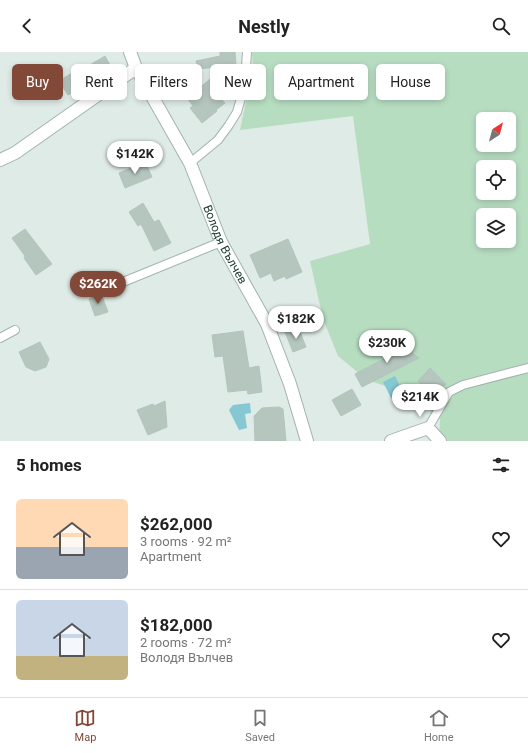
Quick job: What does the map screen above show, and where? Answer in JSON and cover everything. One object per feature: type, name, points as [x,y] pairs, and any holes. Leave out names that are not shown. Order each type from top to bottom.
[{"type":"street","name":"Володя Вълчев","points":[[130,52],[135,65]]},
{"type":"street","points":[[0,160],[15,153],[135,69]]},
{"type":"street","name":"Володя Вълчев","points":[[154,100],[190,163],[221,242],[267,324],[290,384],[307,441]]},
{"type":"street","points":[[392,441],[428,428],[440,441]]},
{"type":"lane","points":[[190,163],[218,140],[236,112],[241,98],[247,52]]},
{"type":"lane","points":[[101,291],[221,242]]},
{"type":"lane","points":[[0,338],[15,330]]},
{"type":"lane","points":[[428,428],[449,392],[462,385],[528,368]]},
{"type":"green space","points":[[252,52],[528,52],[528,441],[439,441],[440,419],[410,394],[367,380],[338,356],[323,319],[310,261],[370,244],[353,116],[240,130],[246,100],[266,100],[266,64],[253,64]]},
{"type":"water","points":[[395,376],[403,392],[391,398],[383,382]]},
{"type":"water","points":[[250,403],[251,413],[245,414],[247,428],[239,430],[229,410],[233,405]]},
{"type":"building","points":[[220,52],[235,52],[236,64],[210,64],[210,68],[202,69],[202,64],[197,64],[196,61],[220,56]]},
{"type":"building","points":[[105,56],[109,64],[91,64]]},
{"type":"building","points":[[71,74],[71,93],[68,95],[63,87],[63,79]]},
{"type":"building","points":[[210,79],[210,100],[222,100],[225,103],[202,123],[190,108],[193,106],[188,100],[202,100],[202,86]]},
{"type":"building","points":[[145,162],[152,177],[125,188],[119,173]]},
{"type":"building","points":[[143,203],[154,222],[159,220],[171,243],[154,251],[141,224],[138,226],[129,212]]},
{"type":"building","points":[[25,229],[52,264],[36,275],[12,238]]},
{"type":"building","points":[[288,239],[302,272],[286,279],[285,276],[274,281],[271,273],[260,278],[250,255]]},
{"type":"building","points":[[98,295],[102,296],[108,312],[95,316],[89,299]]},
{"type":"building","points":[[298,327],[306,347],[293,352],[285,332]]},
{"type":"building","points":[[243,331],[249,368],[259,366],[262,392],[248,394],[247,390],[228,392],[223,356],[215,357],[212,335]]},
{"type":"building","points":[[383,331],[419,358],[362,387],[355,374],[395,353]]},
{"type":"building","points":[[40,342],[49,359],[46,367],[35,371],[26,367],[19,352]]},
{"type":"building","points":[[430,368],[446,384],[434,396],[418,381]]},
{"type":"building","points":[[352,389],[361,405],[341,416],[332,400]]},
{"type":"building","points":[[165,401],[167,427],[148,435],[137,410],[153,404],[154,406]]},
{"type":"building","points":[[279,407],[283,409],[286,441],[255,441],[254,416],[262,408]]}]
